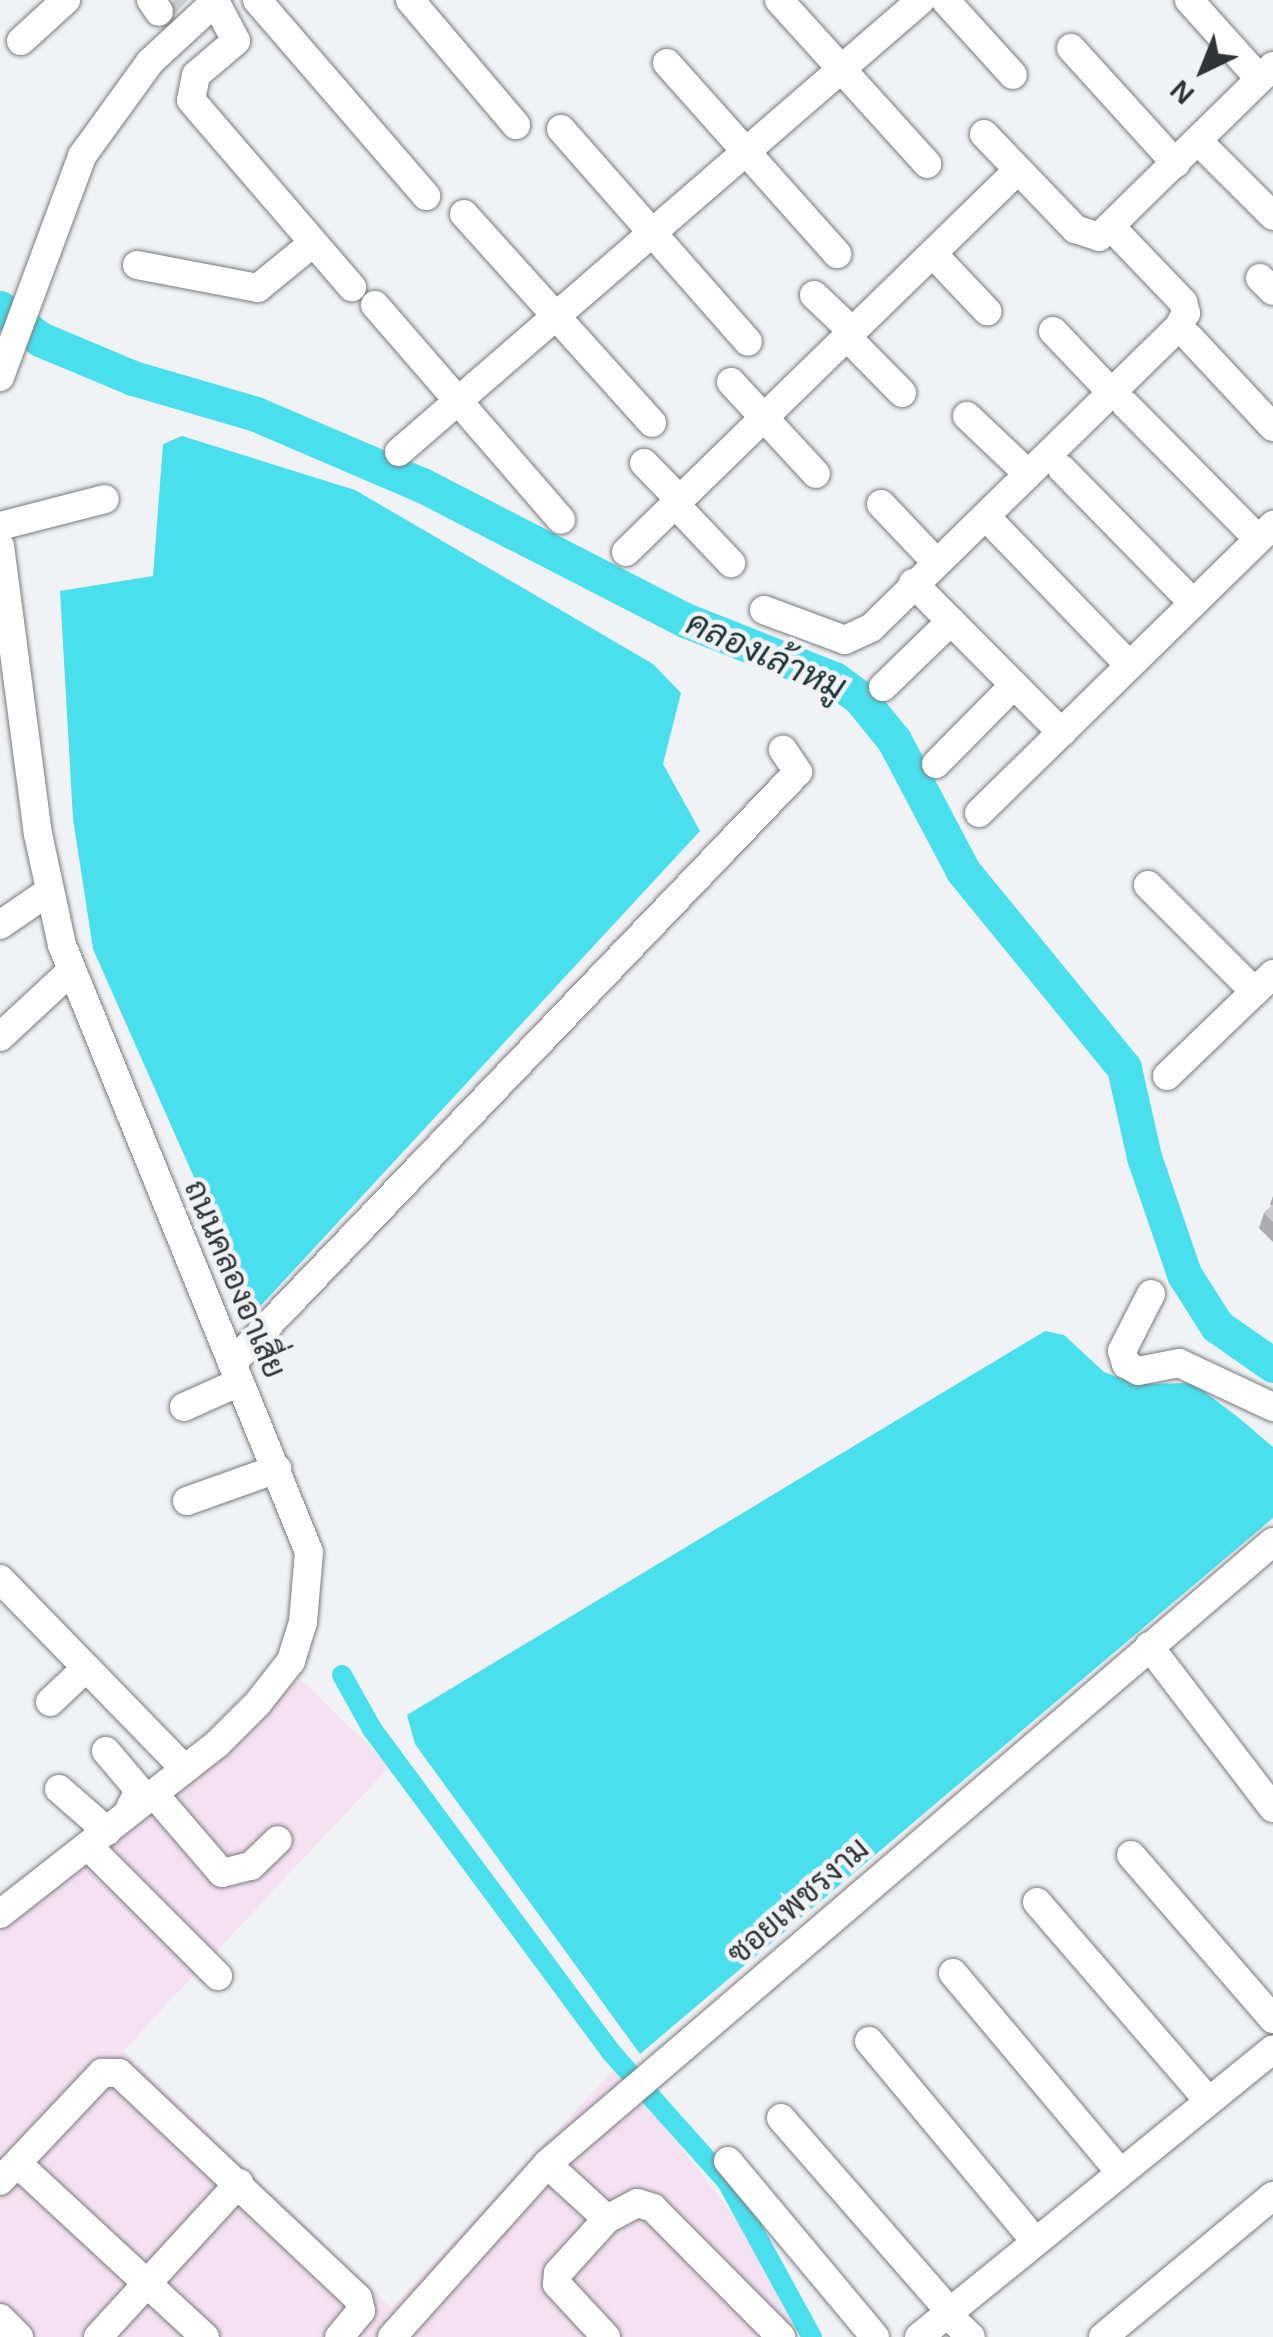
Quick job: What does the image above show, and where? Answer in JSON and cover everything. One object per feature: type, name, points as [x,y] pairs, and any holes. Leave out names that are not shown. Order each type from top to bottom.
[{"type":"street","points":[[20,41],[66,0]]},
{"type":"street","points":[[257,0],[426,196]]},
{"type":"street","points":[[410,0],[516,125]]},
{"type":"street","points":[[778,0],[928,164]]},
{"type":"street","points":[[399,452],[749,154],[921,0]]},
{"type":"street","points":[[944,0],[1014,75]]},
{"type":"street","points":[[984,134],[1075,229],[1099,236],[1112,228],[1266,72],[1189,0]]},
{"type":"street","points":[[0,377],[82,156],[183,12],[236,41],[196,75],[190,100],[352,286]]},
{"type":"street","points":[[1071,48],[1176,164]]},
{"type":"street","points":[[667,64],[837,254]]},
{"type":"street","points":[[561,130],[656,233],[748,342]]},
{"type":"street","points":[[1198,141],[1273,216]]},
{"type":"street","points":[[626,552],[1018,170]]},
{"type":"street","points":[[464,214],[652,423]]},
{"type":"street","points":[[764,610],[845,640],[871,628],[1027,473],[1118,398],[1186,313],[1112,228]]},
{"type":"street","points":[[137,264],[258,288],[313,243]]},
{"type":"street","points":[[933,254],[987,311]]},
{"type":"street","points":[[814,295],[902,393]]},
{"type":"street","points":[[374,305],[560,520]]},
{"type":"street","points":[[979,813],[1266,532],[1118,398],[1053,331]]},
{"type":"street","points":[[1190,337],[1273,426]]},
{"type":"street","points":[[731,382],[816,474]]},
{"type":"street","points":[[967,416],[1027,473]]},
{"type":"street","points":[[644,463],[731,563]]},
{"type":"street","points":[[1062,469],[1193,603]]},
{"type":"street","points":[[0,526],[105,499]]},
{"type":"street","points":[[880,504],[936,562]]},
{"type":"street","points":[[992,524],[1129,665]]},
{"type":"street","name":"ถนนคลองอาเสี่ย","points":[[0,546],[3,595],[48,892],[70,972],[308,1552],[295,1648],[258,1703],[185,1769],[0,1914]]},
{"type":"street","points":[[913,583],[1062,733]]},
{"type":"street","points":[[883,687],[951,621]]},
{"type":"street","points":[[936,764],[1014,685]]},
{"type":"street","points":[[184,1407],[236,1373],[798,772],[783,750]]},
{"type":"street","points":[[1148,885],[1264,983],[1168,1076]]},
{"type":"street","points":[[0,925],[48,892]]},
{"type":"street","points":[[0,1037],[70,972]]},
{"type":"street","points":[[1150,1294],[1122,1351],[1126,1364],[1138,1371],[1179,1363],[1273,1407]]},
{"type":"street","points":[[187,1502],[277,1469]]},
{"type":"street","name":"ซอยเพชรงาม","points":[[392,2337],[547,2164],[1273,1542]]},
{"type":"street","points":[[0,1579],[185,1769]]},
{"type":"street","points":[[1149,1646],[1273,1808]]},
{"type":"street","points":[[50,1702],[86,1668]]},
{"type":"street","points":[[106,1751],[139,1790],[130,1813]]},
{"type":"street","points":[[59,1789],[218,1976]]},
{"type":"street","points":[[154,1794],[222,1873],[252,1866],[278,1840]]},
{"type":"street","points":[[1132,1855],[1273,2019]]},
{"type":"street","points":[[0,1914],[60,1867]]},
{"type":"street","points":[[1037,1902],[1208,2100]]},
{"type":"street","points":[[953,1973],[1120,2172]]},
{"type":"street","points":[[868,2041],[1036,2242]]},
{"type":"street","points":[[919,2337],[1273,2049]]},
{"type":"street","points":[[205,2337],[147,2283],[9,2173],[110,2070],[239,2183],[358,2298],[361,2312],[339,2337]]},
{"type":"street","points":[[782,2118],[971,2337]]},
{"type":"street","points":[[728,2161],[875,2337]]},
{"type":"street","points":[[547,2164],[607,2219]]},
{"type":"street","points":[[98,2337],[239,2183]]},
{"type":"street","points":[[1103,2337],[1273,2196]]},
{"type":"street","points":[[606,2337],[557,2284],[558,2273],[607,2219],[636,2203],[653,2208],[781,2337]]},
{"type":"street","points":[[0,2318],[20,2337]]},
{"type":"shaded area","points":[[299,1678],[390,1766],[123,2051],[392,2308],[617,2066],[746,2231],[799,2337],[0,2337],[0,1929],[219,1755]]},
{"type":"water","points":[[182,436],[355,490],[653,664],[681,693],[663,764],[700,831],[254,1313],[93,949],[73,819],[60,591],[153,576],[163,444]]},
{"type":"water","points":[[1045,1331],[1064,1335],[1104,1372],[1135,1384],[1193,1383],[1239,1418],[1273,1447],[1273,1518],[640,2054],[415,1744],[407,1715]]},
{"type":"building","points":[[1273,1204],[1273,1222],[1264,1213]]},
{"type":"waterway","name":"คลองเล้าหมู","points":[[0,308],[40,339],[133,378],[256,414],[422,485],[685,620],[834,679],[859,697],[894,740],[963,871],[1124,1068],[1144,1157],[1184,1274],[1217,1326],[1273,1365]]},
{"type":"waterway","points":[[342,1675],[372,1729],[610,2051],[727,2182],[812,2337]]},
{"type":"tunnel","points":[[174,0],[181,7]]}]
